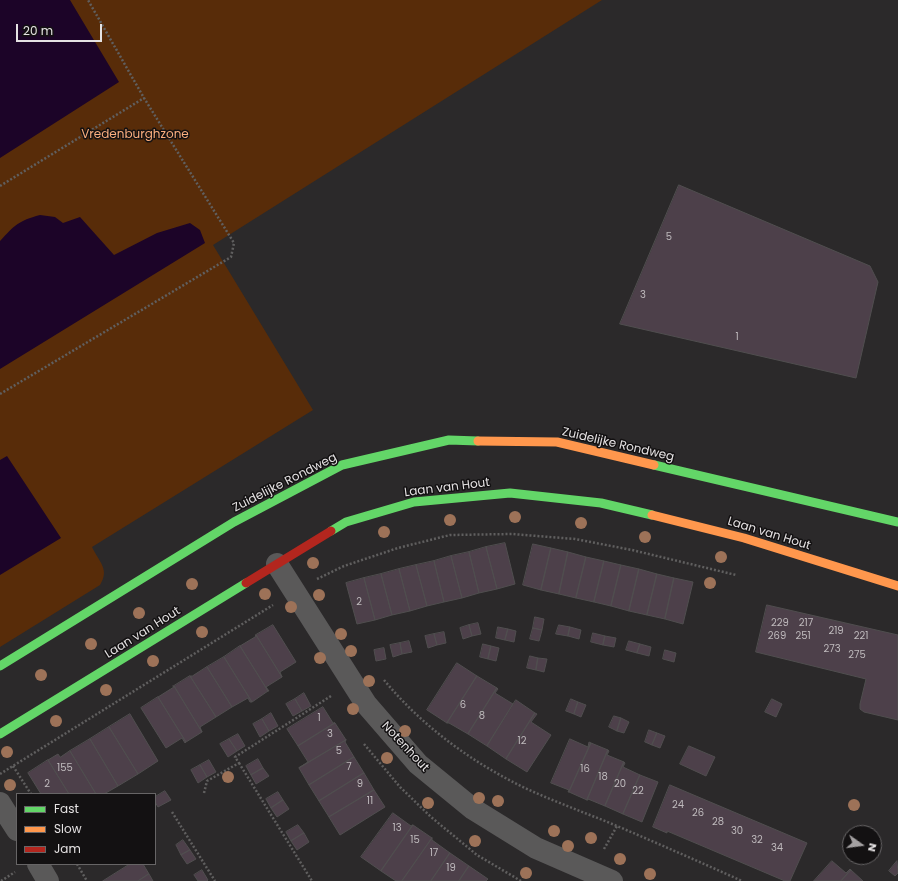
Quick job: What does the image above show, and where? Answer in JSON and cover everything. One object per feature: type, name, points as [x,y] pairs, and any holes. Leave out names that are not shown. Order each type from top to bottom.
[{"type":"street","name":"Zuidelijke Rondweg","points":[[0,666],[234,522],[342,465],[449,440],[557,442],[898,522]]},
{"type":"street","name":"Laan van Hout","points":[[0,734],[346,522],[414,502],[510,493],[601,503],[744,538],[898,586]]},
{"type":"street","name":"Notenhout","points":[[277,564],[366,704],[418,764],[473,809],[536,848],[608,880]]},
{"type":"street","points":[[0,803],[16,828]]},
{"type":"street","points":[[39,865],[48,881]]},
{"type":"path","points":[[0,394],[232,257],[234,243],[144,98],[88,0]]},
{"type":"path","points":[[0,186],[144,98]]},
{"type":"path","points":[[0,774],[294,591],[344,566],[398,548],[450,536],[512,534],[575,539],[632,550],[736,575]]},
{"type":"path","points":[[382,678],[397,696],[429,727],[474,760],[524,788],[617,826],[742,881]]},
{"type":"path","points":[[312,881],[235,756],[332,696]]},
{"type":"path","points":[[204,792],[207,781],[239,763]]},
{"type":"path","points":[[13,766],[30,793]]},
{"type":"path","points":[[172,812],[215,881]]},
{"type":"path","points":[[78,865],[87,881]]},
{"type":"green space","name":"Vredenburghzone","points":[[0,0],[602,0],[213,245],[313,410],[92,547],[104,570],[103,579],[100,585],[0,647]]},
{"type":"shaded area","points":[[0,0],[70,0],[119,82],[0,158]]},
{"type":"shaded area","points":[[40,215],[55,217],[63,223],[80,217],[114,255],[157,233],[190,223],[200,230],[205,243],[0,369],[0,241],[17,224]]},
{"type":"shaded area","points":[[7,456],[61,538],[0,575],[0,460]]},
{"type":"building","points":[[679,185],[870,266],[878,282],[856,378],[620,324]]},
{"type":"building","points":[[505,543],[515,584],[497,589],[486,547]]},
{"type":"building","points":[[533,544],[551,548],[541,590],[523,585]]},
{"type":"building","points":[[486,547],[497,589],[479,593],[469,552]]},
{"type":"building","points":[[551,548],[568,552],[559,594],[541,590]]},
{"type":"building","points":[[469,552],[479,593],[462,598],[451,556]]},
{"type":"building","points":[[568,552],[586,557],[576,598],[559,594]]},
{"type":"building","points":[[451,556],[462,598],[444,602],[434,561]]},
{"type":"building","points":[[586,557],[604,561],[594,602],[576,598]]},
{"type":"building","points":[[434,561],[444,602],[427,606],[416,565]]},
{"type":"building","points":[[604,561],[621,565],[611,606],[594,602]]},
{"type":"building","points":[[416,565],[427,606],[410,611],[399,569]]},
{"type":"building","points":[[621,565],[639,569],[629,611],[611,606]]},
{"type":"building","points":[[399,569],[410,611],[392,615],[381,574]]},
{"type":"building","points":[[639,569],[657,574],[647,615],[629,611]]},
{"type":"building","points":[[381,574],[392,615],[375,620],[364,578]]},
{"type":"building","points":[[657,574],[674,578],[665,619],[647,615]]},
{"type":"building","points":[[364,578],[375,620],[357,624],[346,583]]},
{"type":"building","points":[[674,578],[693,582],[683,624],[665,619]]},
{"type":"building","points":[[767,605],[898,635],[898,720],[864,712],[860,709],[866,679],[756,652]]},
{"type":"building","points":[[535,617],[544,619],[542,630],[533,628]]},
{"type":"building","points":[[478,623],[481,634],[472,636],[469,625]]},
{"type":"building","points":[[273,625],[296,662],[280,672],[282,677],[256,635]]},
{"type":"building","points":[[469,625],[472,636],[463,639],[460,628]]},
{"type":"building","points":[[559,625],[570,627],[568,636],[556,634]]},
{"type":"building","points":[[498,627],[508,629],[505,640],[496,638]]},
{"type":"building","points":[[570,627],[581,630],[579,639],[568,636]]},
{"type":"building","points":[[533,628],[542,630],[539,641],[530,639]]},
{"type":"building","points":[[508,629],[516,631],[514,642],[505,640]]},
{"type":"building","points":[[444,632],[446,643],[437,645],[434,634]]},
{"type":"building","points":[[593,633],[605,636],[603,645],[591,642]]},
{"type":"building","points":[[434,634],[437,645],[428,648],[425,636]]},
{"type":"building","points":[[256,635],[282,677],[266,687],[269,691],[268,691],[240,646]]},
{"type":"building","points":[[605,636],[616,638],[614,647],[603,645]]},
{"type":"building","points":[[409,641],[412,652],[402,654],[400,643]]},
{"type":"building","points":[[629,641],[640,644],[637,653],[626,650]]},
{"type":"building","points":[[400,643],[402,654],[393,657],[390,645]]},
{"type":"building","points":[[483,644],[491,646],[488,659],[480,657]]},
{"type":"building","points":[[640,644],[651,647],[649,656],[637,653]]},
{"type":"building","points":[[240,646],[268,691],[252,702],[224,657]]},
{"type":"building","points":[[491,646],[499,648],[496,661],[488,659]]},
{"type":"building","points":[[384,648],[386,659],[376,661],[374,650]]},
{"type":"building","points":[[665,650],[676,653],[674,662],[663,659]]},
{"type":"building","points":[[530,656],[538,658],[536,670],[527,668]]},
{"type":"building","points":[[224,657],[252,702],[250,702],[248,698],[232,707],[207,667]]},
{"type":"building","points":[[538,658],[547,659],[544,672],[536,670]]},
{"type":"building","points":[[457,663],[477,676],[447,723],[427,710]]},
{"type":"building","points":[[207,667],[232,707],[216,717],[190,676]]},
{"type":"building","points":[[190,676],[216,717],[200,727],[202,732],[174,686]]},
{"type":"building","points":[[477,676],[497,688],[468,734],[447,723]]},
{"type":"building","points":[[174,686],[202,732],[186,742],[158,697],[174,687]]},
{"type":"building","points":[[497,688],[498,689],[495,693],[513,704],[487,746],[468,734]]},
{"type":"building","points":[[304,693],[311,706],[302,711],[295,699]]},
{"type":"building","points":[[158,697],[186,742],[185,743],[182,738],[166,748],[141,708]]},
{"type":"building","points":[[295,699],[302,711],[293,716],[286,704]]},
{"type":"building","points":[[571,699],[578,702],[574,714],[566,711]]},
{"type":"building","points":[[772,699],[782,704],[776,717],[765,712]]},
{"type":"building","points":[[516,700],[535,713],[506,759],[487,746]]},
{"type":"building","points":[[578,702],[586,705],[581,717],[574,714]]},
{"type":"building","points":[[323,707],[333,723],[335,723],[298,746],[287,729]]},
{"type":"building","points":[[271,713],[278,726],[269,731],[262,719]]},
{"type":"building","points":[[535,713],[537,714],[531,722],[551,735],[527,772],[506,759]]},
{"type":"building","points":[[130,714],[158,761],[138,774],[109,727]]},
{"type":"building","points":[[614,716],[621,718],[617,731],[609,727]]},
{"type":"building","points":[[621,718],[629,722],[624,733],[617,731]]},
{"type":"building","points":[[262,719],[269,731],[260,737],[253,724]]},
{"type":"building","points":[[335,723],[346,740],[299,768],[308,762],[298,746]]},
{"type":"building","points":[[109,727],[138,774],[118,786],[90,739]]},
{"type":"building","points":[[649,730],[657,733],[652,745],[645,742]]},
{"type":"building","points":[[657,733],[665,736],[660,748],[652,745]]},
{"type":"building","points":[[238,734],[245,746],[237,751],[229,739]]},
{"type":"building","points":[[90,739],[118,786],[106,793],[95,793],[70,751]]},
{"type":"building","points":[[229,739],[237,751],[228,757],[220,744]]},
{"type":"building","points":[[570,739],[588,747],[589,742],[591,743],[569,792],[568,792],[569,790],[551,783]]},
{"type":"building","points":[[346,740],[345,742],[354,757],[309,785],[299,768]]},
{"type":"building","points":[[591,743],[608,750],[587,800],[569,792]]},
{"type":"building","points":[[689,746],[715,757],[706,776],[680,764]]},
{"type":"building","points":[[608,750],[607,755],[624,762],[605,806],[588,799],[587,800]]},
{"type":"building","points":[[70,751],[95,793],[68,793],[48,760],[58,754],[60,757]]},
{"type":"building","points":[[354,757],[364,773],[319,801],[309,785]]},
{"type":"building","points":[[258,759],[263,768],[251,775],[246,766]]},
{"type":"building","points":[[48,760],[68,793],[40,793],[28,773]]},
{"type":"building","points":[[209,760],[216,772],[207,777],[200,765]]},
{"type":"building","points":[[624,762],[623,767],[640,775],[623,814],[605,806]]},
{"type":"building","points":[[200,765],[207,777],[198,783],[191,770]]},
{"type":"building","points":[[263,768],[269,776],[256,784],[251,775]]},
{"type":"building","points":[[364,773],[374,790],[329,817],[319,801]]},
{"type":"building","points":[[640,775],[658,782],[642,822],[623,814]]},
{"type":"building","points":[[670,785],[807,843],[790,881],[785,881],[667,831],[667,833],[653,827]]},
{"type":"building","points":[[374,790],[385,807],[340,835],[329,817]]},
{"type":"building","points":[[165,791],[171,800],[158,807],[156,804],[156,796]]},
{"type":"building","points":[[278,792],[283,800],[271,808],[266,799]]},
{"type":"building","points":[[283,800],[289,809],[277,817],[271,808]]},
{"type":"building","points":[[393,813],[411,826],[413,825],[381,871],[361,857]]},
{"type":"building","points":[[298,825],[304,833],[291,841],[286,832]]},
{"type":"building","points":[[413,825],[432,838],[402,881],[396,881],[381,871]]},
{"type":"building","points":[[304,833],[309,842],[297,850],[291,841]]},
{"type":"building","points":[[432,838],[432,840],[450,853],[431,881],[402,881]]},
{"type":"building","points":[[183,840],[190,850],[181,855],[176,845]]},
{"type":"building","points":[[190,850],[196,859],[187,864],[181,855]]},
{"type":"building","points":[[450,853],[469,866],[459,881],[431,881]]},
{"type":"building","points":[[832,861],[846,873],[850,869],[851,870],[841,881],[814,881]]},
{"type":"building","points":[[897,861],[898,873],[895,876],[889,871]]},
{"type":"building","points":[[128,865],[144,865],[149,874],[138,881],[103,881]]},
{"type":"building","points":[[469,866],[488,879],[486,881],[459,881]]},
{"type":"building","points":[[202,870],[208,880],[207,881],[198,881],[194,875]]},
{"type":"building","points":[[851,870],[863,881],[841,881]]},
{"type":"building","points":[[149,874],[153,881],[138,881]]},
{"type":"traffic: fast","points":[[0,666],[234,522],[342,465],[449,440],[478,441]]},
{"type":"traffic: fast","points":[[654,465],[898,522]]},
{"type":"traffic: fast","points":[[331,531],[346,522],[414,502],[510,493],[601,503],[652,515]]},
{"type":"traffic: fast","points":[[0,734],[246,583]]},
{"type":"traffic: slow","points":[[478,441],[557,442],[654,465]]},
{"type":"traffic: slow","points":[[652,515],[744,538],[898,586]]},
{"type":"traffic: jam","points":[[246,583],[331,531]]}]
